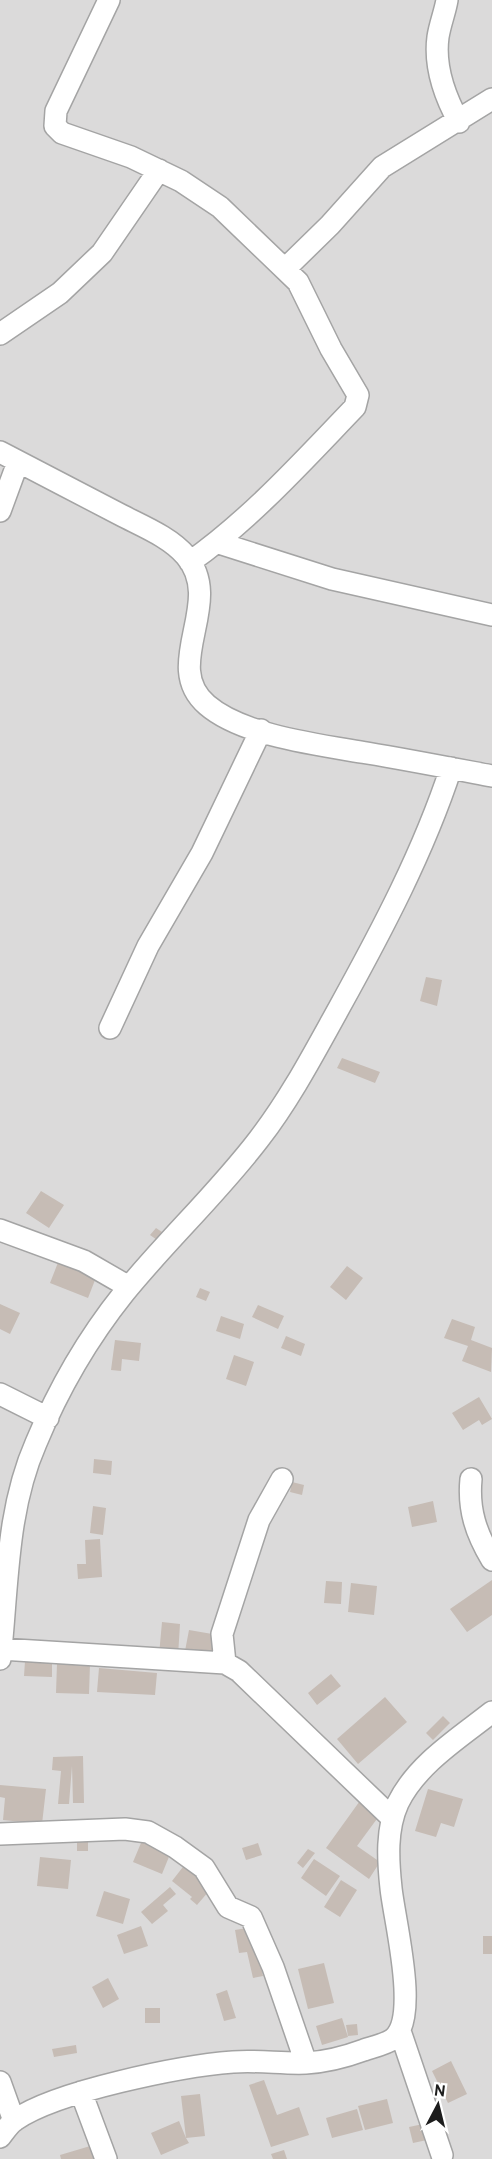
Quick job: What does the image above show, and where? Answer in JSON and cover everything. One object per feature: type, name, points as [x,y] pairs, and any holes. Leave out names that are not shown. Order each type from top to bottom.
[{"type":"street","points":[[109,0],[72,75],[54,123],[62,133],[122,153],[181,181],[220,207],[286,268],[306,295],[331,349],[358,395],[358,401],[300,464],[219,543],[190,562]]},
{"type":"street","points":[[447,0],[438,38],[437,64],[442,84],[459,122]]},
{"type":"street","points":[[286,268],[330,225],[382,167],[459,122],[492,99]]},
{"type":"street","points":[[0,334],[60,293],[102,253],[159,170]]},
{"type":"street","points":[[0,511],[9,457],[172,543],[190,562],[199,583],[201,602],[188,662],[189,677],[195,692],[207,706],[230,719],[284,738],[492,776]]},
{"type":"street","points":[[219,543],[332,579],[492,615]]},
{"type":"street","points":[[110,1028],[148,946],[192,873],[261,730]]},
{"type":"street","points":[[392,1818],[239,1671],[225,1663],[0,1652],[12,1528],[35,1444],[48,1418],[85,1347],[129,1287],[253,1146],[299,1079],[400,894],[425,838],[451,768]]},
{"type":"street","points":[[0,1230],[84,1261],[129,1287]]},
{"type":"street","points":[[0,1394],[48,1418]]},
{"type":"street","points":[[225,1663],[222,1634],[259,1520],[282,1479]]},
{"type":"street","points":[[471,1479],[470,1511],[482,1543],[492,1560]]},
{"type":"street","points":[[442,2155],[400,2031],[406,1982],[391,1888],[389,1837],[392,1818],[399,1801],[426,1765],[492,1712]]},
{"type":"street","points":[[0,1834],[125,1829],[147,1832],[175,1847],[204,1868],[228,1907],[250,1917],[273,1967],[306,2063]]},
{"type":"street","points":[[0,2137],[14,2121],[46,2105],[81,2092],[208,2065],[234,2062],[306,2063],[336,2060],[392,2040],[400,2031]]},
{"type":"street","points":[[0,2082],[14,2121]]},
{"type":"street","points":[[81,2092],[106,2159]]},
{"type":"shaded area","points":[[0,0],[492,0],[492,2159],[0,2159]]},
{"type":"building","points":[[426,977],[442,980],[437,1006],[420,1001]]},
{"type":"building","points":[[342,1058],[380,1072],[375,1083],[337,1068]]},
{"type":"building","points":[[41,1191],[64,1205],[49,1228],[26,1213]]},
{"type":"building","points":[[156,1228],[165,1234],[160,1242],[150,1235]]},
{"type":"building","points":[[59,1260],[97,1275],[88,1298],[50,1283]]},
{"type":"building","points":[[347,1266],[363,1278],[346,1300],[330,1287]]},
{"type":"building","points":[[200,1288],[210,1292],[206,1301],[196,1297]]},
{"type":"building","points":[[0,1304],[20,1313],[10,1334],[0,1329]]},
{"type":"building","points":[[258,1305],[284,1316],[278,1329],[252,1317]]},
{"type":"building","points":[[221,1316],[244,1324],[240,1339],[216,1331]]},
{"type":"building","points":[[452,1319],[475,1327],[471,1340],[492,1348],[491,1372],[462,1361],[468,1346],[444,1338]]},
{"type":"building","points":[[286,1336],[305,1344],[301,1356],[281,1348]]},
{"type":"building","points":[[115,1340],[141,1343],[139,1361],[122,1359],[121,1371],[111,1370]]},
{"type":"building","points":[[234,1355],[254,1362],[246,1386],[226,1379]]},
{"type":"building","points":[[479,1397],[492,1419],[482,1425],[479,1420],[463,1430],[452,1413]]},
{"type":"building","points":[[94,1459],[112,1461],[111,1475],[93,1473]]},
{"type":"building","points":[[292,1482],[304,1485],[302,1495],[290,1492]]},
{"type":"building","points":[[433,1501],[437,1522],[412,1527],[408,1507]]},
{"type":"building","points":[[93,1506],[106,1508],[103,1535],[90,1533]]},
{"type":"building","points":[[100,1539],[102,1577],[78,1579],[77,1564],[86,1564],[85,1540]]},
{"type":"building","points":[[492,1580],[492,1615],[467,1632],[450,1609]]},
{"type":"building","points":[[326,1581],[342,1582],[341,1604],[324,1603]]},
{"type":"building","points":[[351,1583],[377,1586],[374,1615],[348,1612]]},
{"type":"building","points":[[162,1622],[180,1624],[178,1656],[159,1655]]},
{"type":"building","points":[[189,1630],[218,1635],[215,1656],[185,1651]]},
{"type":"building","points":[[25,1661],[52,1662],[52,1677],[24,1676]]},
{"type":"building","points":[[57,1663],[90,1664],[89,1694],[56,1693]]},
{"type":"building","points":[[99,1668],[157,1673],[155,1695],[97,1692]]},
{"type":"building","points":[[331,1674],[341,1686],[317,1705],[308,1693]]},
{"type":"building","points":[[385,1697],[407,1722],[358,1764],[337,1739]]},
{"type":"building","points":[[443,1716],[450,1723],[433,1740],[426,1733]]},
{"type":"building","points":[[83,1756],[84,1803],[73,1803],[72,1766],[69,1804],[58,1804],[61,1771],[52,1770],[53,1757]]},
{"type":"building","points":[[0,1785],[46,1789],[42,1824],[3,1820],[5,1798],[0,1797]]},
{"type":"building","points":[[428,1789],[463,1799],[454,1827],[441,1823],[436,1837],[415,1831]]},
{"type":"building","points":[[362,1798],[382,1812],[357,1846],[380,1862],[369,1879],[326,1848]]},
{"type":"building","points":[[146,1831],[175,1842],[162,1874],[133,1862]]},
{"type":"building","points":[[77,1839],[88,1840],[88,1851],[77,1851]]},
{"type":"building","points":[[258,1843],[262,1855],[246,1860],[242,1848]]},
{"type":"building","points":[[308,1849],[315,1853],[303,1868],[297,1863]]},
{"type":"building","points":[[193,1854],[221,1877],[197,1905],[190,1899],[192,1897],[172,1881]]},
{"type":"building","points":[[40,1857],[71,1860],[68,1889],[37,1886]]},
{"type":"building","points":[[314,1859],[340,1876],[326,1896],[301,1878]]},
{"type":"building","points":[[341,1880],[357,1890],[340,1917],[324,1907]]},
{"type":"building","points":[[170,1887],[176,1894],[163,1905],[168,1911],[152,1924],[141,1912]]},
{"type":"building","points":[[104,1891],[130,1899],[123,1924],[96,1916]]},
{"type":"building","points":[[141,1926],[148,1946],[124,1954],[117,1935]]},
{"type":"building","points":[[253,1927],[263,1976],[253,1978],[247,1952],[239,1953],[235,1930]]},
{"type":"building","points":[[483,1936],[492,1936],[492,1954],[483,1954]]},
{"type":"building","points":[[324,1963],[334,2003],[308,2009],[298,1969]]},
{"type":"building","points":[[108,1978],[119,1999],[103,2008],[92,1987]]},
{"type":"building","points":[[227,1990],[236,2018],[224,2021],[216,1994]]},
{"type":"building","points":[[145,2008],[160,2008],[160,2023],[145,2023]]},
{"type":"building","points":[[342,2018],[348,2037],[322,2045],[316,2026]]},
{"type":"building","points":[[357,2024],[358,2035],[348,2036],[346,2025]]},
{"type":"building","points":[[76,2045],[77,2053],[54,2057],[52,2049]]},
{"type":"building","points":[[451,2061],[467,2094],[448,2103],[432,2071]]},
{"type":"building","points":[[264,2080],[277,2115],[299,2107],[309,2135],[271,2147],[249,2085]]},
{"type":"building","points":[[200,2094],[205,2136],[186,2138],[181,2096]]},
{"type":"building","points":[[387,2099],[393,2123],[365,2130],[358,2106]]},
{"type":"building","points":[[357,2109],[363,2130],[332,2138],[326,2118]]},
{"type":"building","points":[[179,2121],[189,2143],[161,2155],[151,2133]]},
{"type":"building","points":[[437,2121],[441,2137],[413,2143],[409,2127]]},
{"type":"building","points":[[97,2144],[98,2159],[61,2159],[60,2155]]},
{"type":"building","points":[[284,2150],[287,2159],[273,2159],[271,2154]]}]
